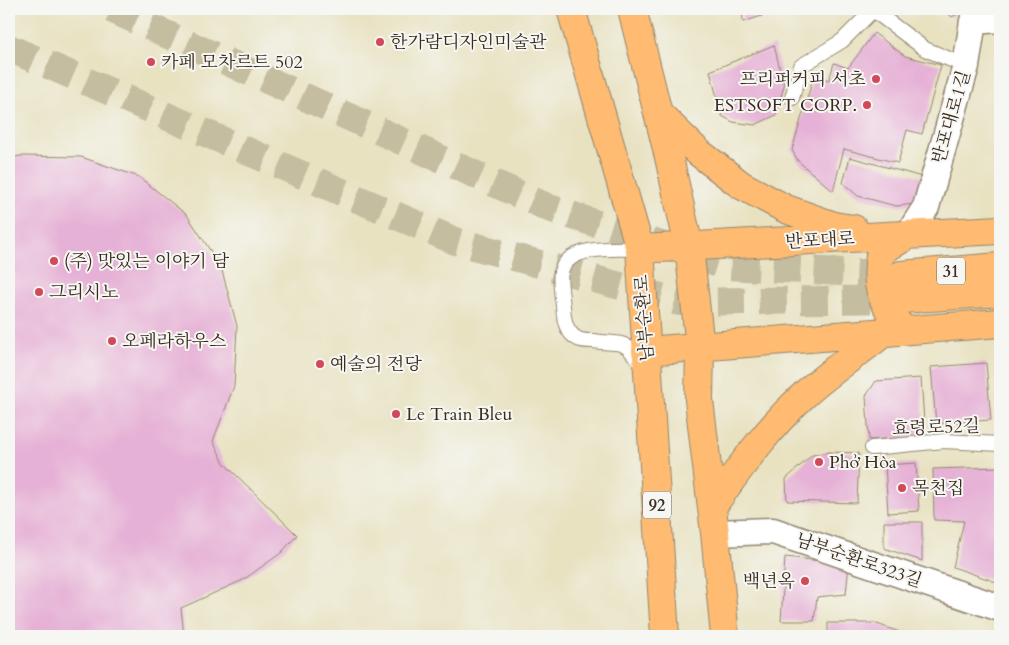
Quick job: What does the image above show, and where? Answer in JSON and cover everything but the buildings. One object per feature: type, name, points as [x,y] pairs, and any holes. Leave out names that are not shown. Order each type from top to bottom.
[{"type":"main road","name":"남부순환로","points":[[571,9],[640,249],[665,636]]},
{"type":"main road","points":[[632,9],[659,114],[689,247],[700,346],[699,400],[725,636]]},
{"type":"main road","points":[[659,114],[698,152],[741,184],[786,209],[834,226],[908,235]]},
{"type":"main road","name":"반포대로","points":[[640,249],[1000,230]]},
{"type":"main road","points":[[893,332],[881,297],[878,276],[879,262],[881,251],[908,235]]},
{"type":"main road","name":"31","points":[[1000,267],[902,287],[1000,292]]},
{"type":"main road","points":[[647,363],[700,346],[1000,324]]},
{"type":"main road","points":[[712,507],[739,468],[767,433],[805,394],[893,332]]},
{"type":"street","name":"반포대로1길","points":[[908,235],[926,207],[966,66],[973,21],[1000,19]]},
{"type":"street","name":"남부순환로323길","points":[[715,533],[773,532],[1000,608]]},
{"type":"lane","points":[[792,98],[801,66],[842,41],[873,10],[925,48],[966,66]]},
{"type":"lane","points":[[640,249],[591,250],[578,254],[566,261],[561,272],[564,319],[568,330],[579,339],[604,343],[622,343],[647,363]]},
{"type":"lane","name":"효령로52길","points":[[872,448],[944,441],[1000,444]]},
{"type":"tunnel","points":[[111,9],[549,208],[725,266],[901,275]]},
{"type":"tunnel","points":[[9,48],[455,241],[679,302],[903,299]]},
{"type":"place","name":"한가람디자인미술관","points":[[380,42]]},
{"type":"place","name":"카페 모차르트 502","points":[[151,62]]},
{"type":"place","name":"프리퍼커피 서초","points":[[876,79]]},
{"type":"place","name":"ESTSOFT CORP.","points":[[867,105]]},
{"type":"place","name":"(주) 맛있는 이야기 담","points":[[54,261]]},
{"type":"place","name":"그리시노","points":[[39,292]]},
{"type":"place","name":"오페라하우스","points":[[112,341]]},
{"type":"place","name":"예술의 전당","points":[[320,364]]},
{"type":"place","name":"Le Train Bleu","points":[[396,414]]},
{"type":"place","name":"Phở Hòa","points":[[819,462]]},
{"type":"place","name":"목천집","points":[[902,488]]},
{"type":"place","name":"백년옥","points":[[805,581]]}]
